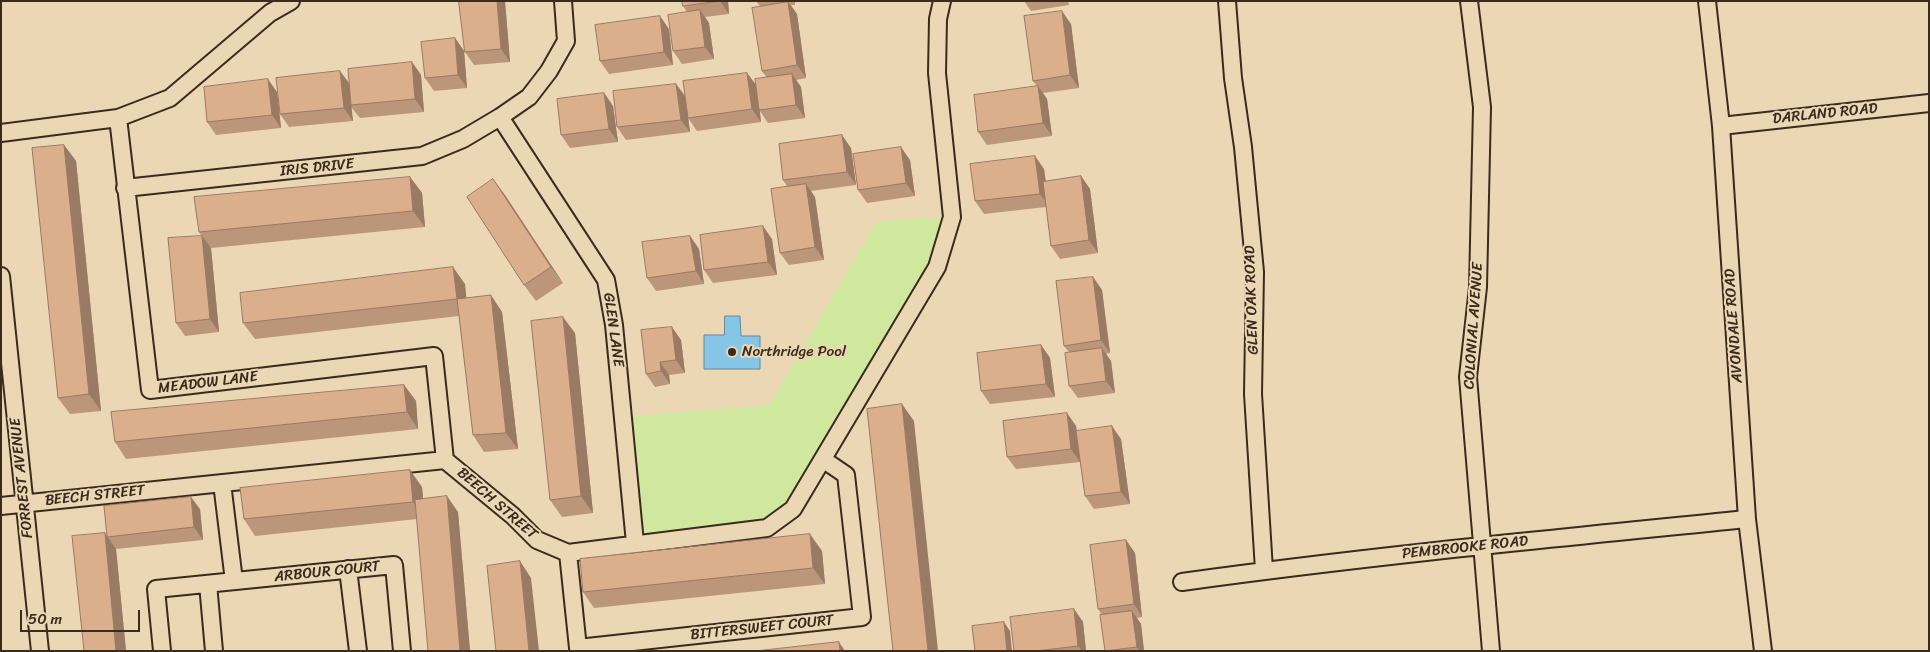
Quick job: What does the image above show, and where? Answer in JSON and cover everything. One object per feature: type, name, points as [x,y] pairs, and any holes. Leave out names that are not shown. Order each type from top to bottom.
[{"type":"street","points":[[1,133],[118,118],[170,98],[270,13],[291,1]]},
{"type":"street","name":"IRIS DRIVE","points":[[125,188],[422,156],[463,139],[529,97],[550,71],[566,41],[563,1]]},
{"type":"street","name":"BEECH STREET","points":[[1,506],[445,460],[513,516],[537,540],[568,552],[767,528],[793,509],[938,267],[952,217],[937,73],[938,19],[942,1]]},
{"type":"street","name":"GLEN OAK ROAD","points":[[1227,1],[1233,78],[1243,147],[1255,272],[1253,394],[1264,570]]},
{"type":"street","name":"COLONIAL AVENUE","points":[[1469,1],[1482,108],[1478,287],[1468,377],[1491,651]]},
{"type":"street","name":"AVONDALE ROAD","points":[[1707,1],[1721,126],[1748,519],[1762,651]]},
{"type":"street","name":"DARLAND ROAD","points":[[1721,126],[1929,103]]},
{"type":"street","name":"GLEN LANE","points":[[500,117],[606,280],[614,325],[636,543]]},
{"type":"street","name":"MEADOW LANE","points":[[118,118],[150,390],[434,356],[445,460]]},
{"type":"street","name":"FORREST AVENUE","points":[[1,276],[4,326],[40,651]]},
{"type":"street","name":"BITTERSWEET COURT","points":[[568,552],[578,648],[862,617],[846,475],[824,460]]},
{"type":"street","points":[[222,483],[234,581]]},
{"type":"street","name":"PEMBROOKE ROAD","points":[[1182,582],[1264,570],[1748,519]]},
{"type":"street","name":"ARBOUR COURT","points":[[162,651],[156,589],[394,565],[402,651]]},
{"type":"street","points":[[348,569],[358,651]]},
{"type":"street","points":[[208,584],[214,651]]},
{"type":"green space","points":[[952,217],[937,267],[824,460],[767,528],[635,543],[623,417],[769,405],[877,221]]},
{"type":"water","name":"Northridge Pool","points":[[725,316],[740,316],[741,336],[760,336],[760,369],[704,369],[704,335],[724,335]]},
{"type":"building","points":[[459,1],[497,1],[501,49],[465,52]]},
{"type":"building","points":[[682,1],[720,1],[683,6]]},
{"type":"building","points":[[788,2],[797,65],[762,71],[752,8]]},
{"type":"building","points":[[700,10],[705,47],[673,51],[668,15]]},
{"type":"building","points":[[1062,11],[1070,75],[1033,81],[1024,16]]},
{"type":"building","points":[[660,16],[664,52],[600,61],[595,25]]},
{"type":"building","points":[[455,38],[458,75],[425,78],[421,42]]},
{"type":"building","points":[[412,62],[415,99],[351,105],[348,69]]},
{"type":"building","points":[[340,71],[344,108],[280,114],[276,78]]},
{"type":"building","points":[[747,73],[752,109],[688,118],[683,81]]},
{"type":"building","points":[[792,74],[796,105],[759,110],[755,79]]},
{"type":"building","points":[[268,79],[272,115],[207,122],[204,87]]},
{"type":"building","points":[[676,84],[681,120],[617,127],[613,91]]},
{"type":"building","points":[[1038,86],[1043,123],[978,132],[974,95]]},
{"type":"building","points":[[604,93],[609,129],[561,135],[557,99]]},
{"type":"building","points":[[842,135],[847,172],[783,180],[779,144]]},
{"type":"building","points":[[64,145],[89,394],[58,398],[32,148]]},
{"type":"building","points":[[901,147],[906,183],[858,190],[853,154]]},
{"type":"building","points":[[1035,156],[1040,194],[975,201],[970,164]]},
{"type":"building","points":[[1081,176],[1089,240],[1051,246],[1043,182]]},
{"type":"building","points":[[410,177],[413,211],[199,232],[194,197]]},
{"type":"building","points":[[493,179],[551,267],[524,285],[467,197]]},
{"type":"building","points":[[806,184],[815,247],[780,253],[771,189]]},
{"type":"building","points":[[763,226],[768,262],[704,270],[700,235]]},
{"type":"building","points":[[202,236],[210,319],[176,323],[168,238]]},
{"type":"building","points":[[690,236],[696,271],[647,278],[642,242]]},
{"type":"building","points":[[453,267],[457,299],[243,323],[240,293]]},
{"type":"building","points":[[1093,277],[1101,340],[1064,346],[1056,281]]},
{"type":"building","points":[[491,295],[506,433],[473,435],[457,299]]},
{"type":"building","points":[[563,317],[581,496],[550,500],[531,321]]},
{"type":"building","points":[[672,327],[676,360],[660,362],[661,371],[646,374],[641,330]]},
{"type":"building","points":[[1041,345],[1046,384],[981,391],[977,353]]},
{"type":"building","points":[[1102,348],[1106,381],[1069,386],[1065,353]]},
{"type":"building","points":[[404,385],[407,412],[115,442],[111,412]]},
{"type":"building","points":[[902,404],[928,651],[893,651],[867,409]]},
{"type":"building","points":[[1067,413],[1071,449],[1007,457],[1003,421]]},
{"type":"building","points":[[1112,426],[1121,492],[1085,496],[1076,431]]},
{"type":"building","points":[[410,470],[413,502],[244,519],[240,488]]},
{"type":"building","points":[[447,496],[460,651],[428,651],[415,500]]},
{"type":"building","points":[[191,497],[194,527],[107,537],[104,506]]},
{"type":"building","points":[[105,533],[116,651],[84,651],[72,536]]},
{"type":"building","points":[[810,534],[813,568],[583,592],[580,559]]},
{"type":"building","points":[[1126,540],[1134,604],[1098,609],[1090,545]]},
{"type":"building","points":[[520,561],[529,651],[496,651],[487,566]]},
{"type":"building","points":[[1074,609],[1078,646],[1036,651],[1014,651],[1010,617]]},
{"type":"building","points":[[1132,611],[1137,647],[1105,651],[1100,615]]},
{"type":"building","points":[[1004,622],[1007,651],[975,651],[972,626]]},
{"type":"building","points":[[839,642],[840,651],[756,651]]},
{"type":"place","name":"Northridge Pool","points":[[732,352]]}]
